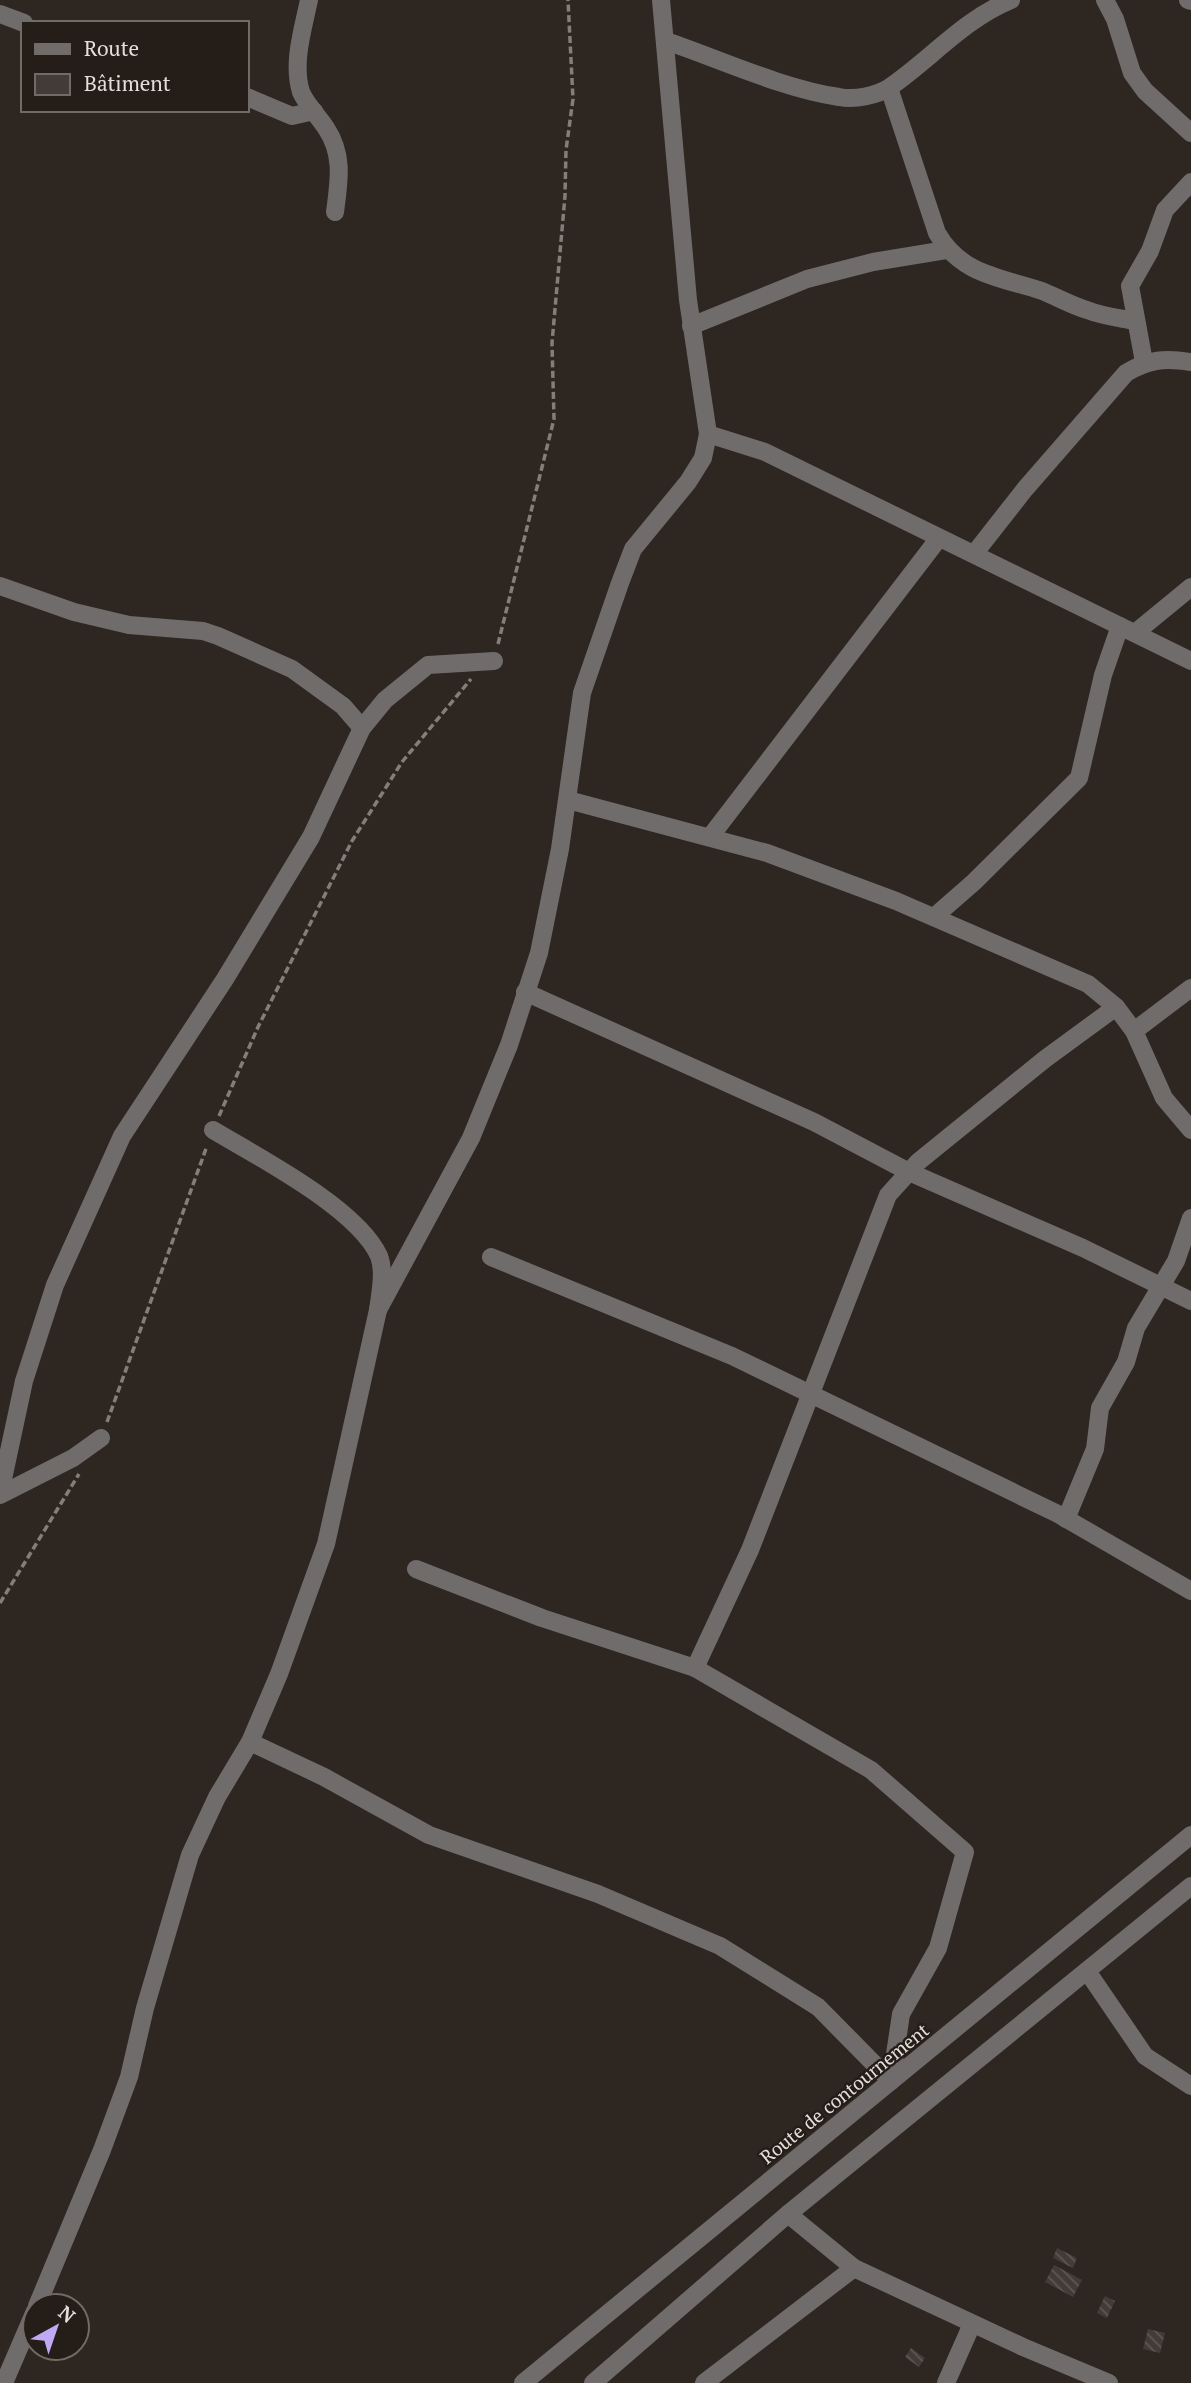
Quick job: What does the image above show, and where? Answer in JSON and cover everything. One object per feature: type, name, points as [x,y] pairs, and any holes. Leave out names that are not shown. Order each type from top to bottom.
[{"type":"street","points":[[309,0],[299,46],[298,76],[302,94],[328,131],[339,156],[341,167],[335,212]]},
{"type":"street","points":[[378,1310],[471,1138],[509,1045],[539,953],[568,800],[582,693],[624,572],[633,550],[688,482],[703,458],[708,434],[691,326],[661,0]]},
{"type":"street","points":[[666,41],[841,98],[866,96],[889,88],[958,29],[1011,0]]},
{"type":"street","points":[[1105,0],[1115,19],[1132,73],[1145,91],[1191,132]]},
{"type":"street","points":[[0,14],[21,22]]},
{"type":"street","points":[[889,88],[937,233],[946,250],[963,265],[987,276],[1044,292],[1087,311],[1135,321]]},
{"type":"street","points":[[248,97],[292,116],[314,111]]},
{"type":"street","points":[[1144,362],[1130,286],[1150,251],[1165,211],[1191,182]]},
{"type":"street","points":[[691,326],[807,279],[873,262],[946,250]]},
{"type":"street","points":[[974,554],[1118,382],[1144,362],[1165,358],[1191,362]]},
{"type":"street","points":[[708,434],[765,452],[1191,661]]},
{"type":"street","points":[[710,837],[939,538]]},
{"type":"street","points":[[0,586],[74,612],[129,625],[218,636],[292,669],[343,706],[362,728]]},
{"type":"street","points":[[934,916],[984,873],[1079,778],[1103,675],[1128,630],[1191,587]]},
{"type":"street","points":[[0,1494],[24,1381],[55,1285],[121,1136],[225,979],[311,837],[362,728],[385,700],[428,665],[494,661]]},
{"type":"street","points":[[568,800],[766,853],[934,916],[1088,984],[1116,1007],[1134,1031],[1164,1098],[1191,1130]]},
{"type":"street","points":[[1134,1031],[1191,988]]},
{"type":"street","points":[[526,992],[814,1122],[909,1172],[1191,1301]]},
{"type":"street","points":[[695,1668],[750,1550],[888,1195],[909,1172],[1045,1059],[1116,1007]]},
{"type":"street","points":[[43,2292],[129,2077],[154,1973],[190,1855],[217,1797],[250,1742],[279,1674],[326,1544],[378,1310],[382,1280],[379,1257],[356,1228],[323,1197],[213,1130]]},
{"type":"street","points":[[1066,1518],[1095,1449],[1100,1408],[1126,1362],[1136,1328],[1176,1262],[1191,1218]]},
{"type":"street","points":[[491,1257],[732,1356],[1066,1518],[1191,1591]]},
{"type":"street","points":[[0,1494],[74,1458],[101,1438]]},
{"type":"street","points":[[416,1569],[542,1618],[695,1668],[871,1770],[965,1852],[938,1948],[901,2014],[891,2081]]},
{"type":"street","points":[[250,1742],[324,1777],[429,1835],[619,1902],[720,1946],[818,2007],[891,2081]]},
{"type":"street","name":"Route de contournement","points":[[523,2383],[1191,1835]]},
{"type":"street","points":[[593,2383],[788,2214],[1191,1886]]},
{"type":"street","points":[[1087,1971],[1145,2056],[1191,2086]]},
{"type":"street","points":[[788,2214],[854,2268],[972,2324],[1109,2383]]},
{"type":"street","points":[[704,2383],[854,2268]]},
{"type":"street","points":[[946,2383],[972,2324]]},
{"type":"street","points":[[4,2383],[21,2344]]},
{"type":"path","points":[[101,1438],[213,1130],[258,1027],[352,841],[402,762],[467,683],[494,661],[554,418],[552,343],[565,196],[566,150],[573,99],[568,0]]},
{"type":"path","points":[[0,1603],[80,1474]]},
{"type":"building","points":[[1057,2248],[1077,2258],[1073,2268],[1053,2258]]},
{"type":"building","points":[[1054,2265],[1082,2280],[1073,2297],[1045,2282]]},
{"type":"building","points":[[1105,2296],[1115,2301],[1107,2318],[1097,2313]]},
{"type":"building","points":[[1148,2329],[1165,2333],[1160,2353],[1143,2349]]},
{"type":"building","points":[[911,2348],[925,2358],[919,2367],[905,2357]]}]
